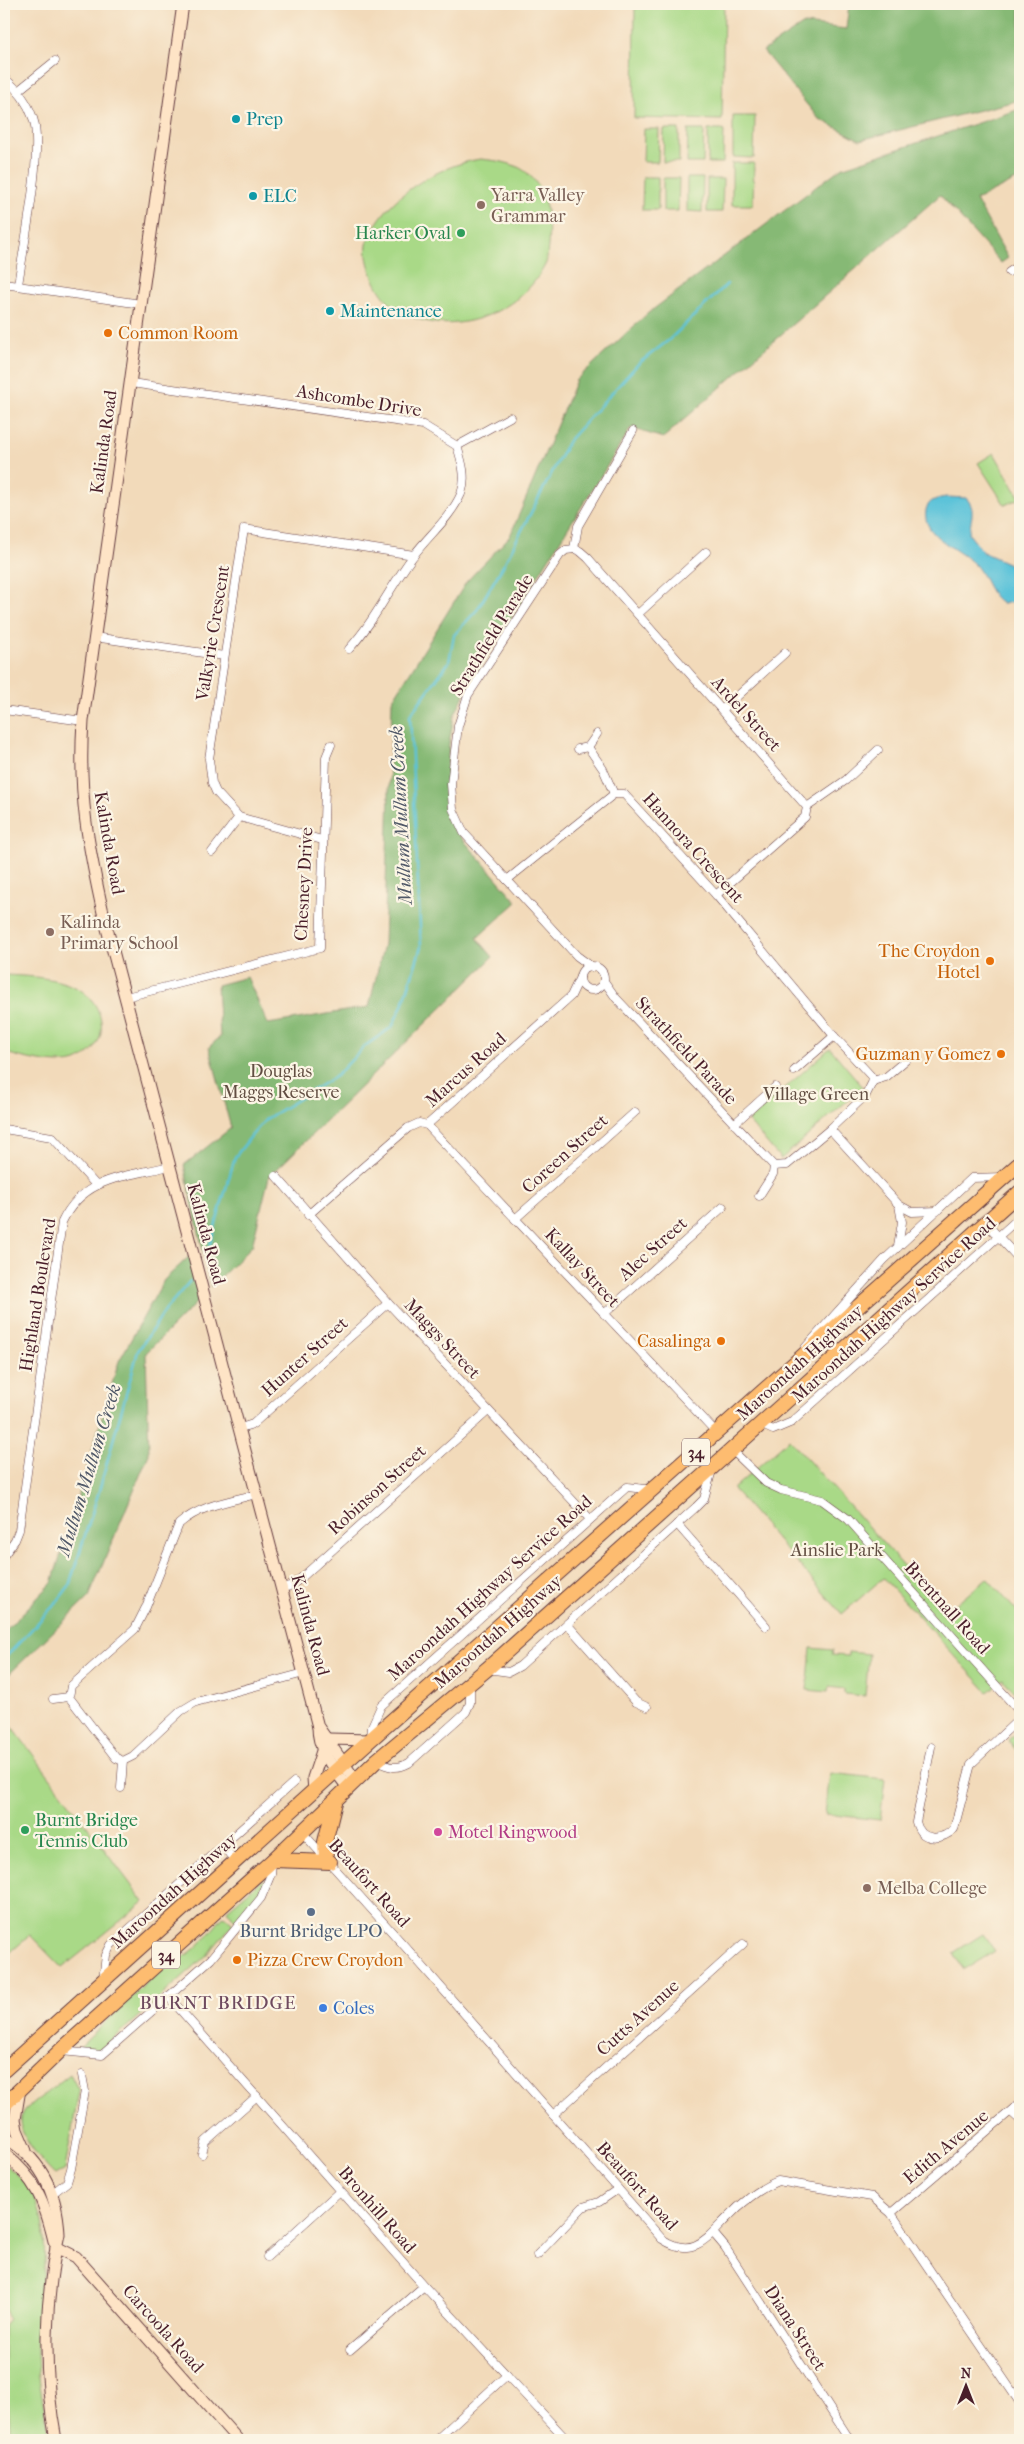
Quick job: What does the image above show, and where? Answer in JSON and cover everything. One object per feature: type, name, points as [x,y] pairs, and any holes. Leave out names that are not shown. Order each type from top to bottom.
[{"type":"highway","name":"Maroondah Highway","points":[[4,2070],[370,1740],[654,1490],[716,1432],[1020,1162]]},
{"type":"highway","name":"Maroondah Highway","points":[[4,2105],[60,2051],[272,1860],[376,1762],[487,1669],[1020,1192]]},
{"type":"highway","points":[[716,1432],[731,1449]]},
{"type":"highway","points":[[272,1860],[328,1860],[325,1842],[334,1802]]},
{"type":"highway","points":[[286,1816],[302,1832]]},
{"type":"street","name":"Kalinda Road","points":[[183,4],[82,721],[80,762],[83,811],[88,850],[318,1727],[318,1740],[322,1751],[340,1768],[352,1784]]},
{"type":"street","points":[[19,90],[55,61]]},
{"type":"street","points":[[4,78],[19,90],[34,119],[37,147],[18,286]]},
{"type":"street","points":[[1009,272],[1020,265]]},
{"type":"street","points":[[4,284],[142,304]]},
{"type":"street","name":"Ashcombe Drive","points":[[130,383],[423,425],[457,446]]},
{"type":"street","points":[[349,649],[362,635],[414,555],[452,510],[461,494],[464,479],[457,446],[510,417]]},
{"type":"street","points":[[574,549],[578,526],[633,431]]},
{"type":"street","name":"Valkyrie Crescent","points":[[238,817],[216,792],[210,772],[210,759],[244,529],[414,555]]},
{"type":"street","name":"Ardel Street","points":[[574,549],[580,551],[588,558],[799,794],[807,806]]},
{"type":"street","name":"Strathfield Parade","points":[[574,549],[566,550],[560,555],[468,695],[458,726],[451,784],[453,809],[464,833],[577,956],[592,966]]},
{"type":"street","points":[[638,614],[706,552]]},
{"type":"street","points":[[94,638],[224,656]]},
{"type":"street","points":[[722,710],[785,653]]},
{"type":"street","points":[[4,710],[82,721]]},
{"type":"street","points":[[578,749],[588,747],[597,734]]},
{"type":"street","name":"Chesney Drive","points":[[126,997],[320,948],[326,757],[331,745]]},
{"type":"street","points":[[588,747],[603,769],[614,794]]},
{"type":"street","points":[[716,895],[805,817],[807,806],[846,780],[878,750]]},
{"type":"street","name":"Hannora Crescent","points":[[507,880],[614,794],[624,794],[716,895],[873,1081]]},
{"type":"street","points":[[212,852],[238,817],[322,840]]},
{"type":"street","points":[[577,956],[582,984],[592,990],[600,987],[604,981],[600,969],[592,966],[585,968],[581,976]]},
{"type":"street","name":"Marcus Road","points":[[308,1215],[408,1128],[420,1123],[427,1125],[571,996],[581,976]]},
{"type":"street","name":"Strathfield Parade","points":[[604,981],[616,998],[774,1166]]},
{"type":"street","name":"Strathfield Parade","points":[[592,990],[616,998]]},
{"type":"street","name":"Marcus Road","points":[[571,996],[592,990]]},
{"type":"street","points":[[794,1071],[834,1036]]},
{"type":"street","points":[[759,1196],[773,1174],[774,1166],[787,1165],[866,1096],[873,1081],[886,1077],[907,1060]]},
{"type":"street","name":"Strathfield Parade","points":[[734,1124],[776,1087]]},
{"type":"street","name":"Coreen Street","points":[[516,1218],[635,1112]]},
{"type":"street","name":"Kallay Street","points":[[427,1125],[716,1432]]},
{"type":"street","points":[[4,1129],[52,1137],[95,1184]]},
{"type":"street","points":[[830,1129],[898,1205],[912,1212],[937,1211]]},
{"type":"street","name":"Highland Boulevard","points":[[4,1555],[16,1540],[20,1530],[62,1222],[69,1206],[82,1193],[95,1184],[170,1166]]},
{"type":"street","name":"Maggs Street","points":[[276,1176],[308,1215],[388,1303],[590,1519]]},
{"type":"street","name":"Maroondah Highway Service Road","points":[[790,1367],[815,1334],[898,1248],[972,1178],[1004,1177]]},
{"type":"street","points":[[898,1205],[902,1222],[898,1248]]},
{"type":"street","name":"Alec Street","points":[[604,1314],[723,1207]]},
{"type":"street","name":"Maroondah Highway Service Road","points":[[760,1424],[773,1430],[792,1422],[1020,1217]]},
{"type":"street","points":[[985,1222],[1020,1260]]},
{"type":"street","name":"Hunter Street","points":[[240,1428],[253,1424],[388,1303]]},
{"type":"street","name":"Robinson Street","points":[[282,1588],[290,1586],[300,1578],[488,1411]]},
{"type":"street","name":"Brentnall Road","points":[[731,1449],[766,1483],[781,1490],[822,1500],[848,1519],[1019,1711],[1018,1720],[971,1764],[954,1830],[948,1836],[935,1838],[924,1836],[918,1830],[916,1822],[931,1747]]},
{"type":"street","points":[[487,1669],[509,1672],[520,1666],[567,1624],[704,1499],[713,1465]]},
{"type":"street","name":"Maroondah Highway Service Road","points":[[370,1740],[372,1726],[381,1706],[590,1519],[627,1487],[654,1490]]},
{"type":"street","points":[[257,1494],[209,1506],[188,1516],[179,1524],[146,1608],[135,1629],[71,1686],[69,1697],[116,1758],[123,1761],[133,1756],[181,1711],[196,1702],[304,1673]]},
{"type":"street","points":[[677,1524],[766,1626]]},
{"type":"street","points":[[567,1624],[636,1702],[647,1707]]},
{"type":"street","points":[[376,1762],[387,1767],[400,1768],[409,1763],[466,1712],[470,1703],[470,1683]]},
{"type":"street","points":[[53,1699],[69,1697]]},
{"type":"street","name":"Kalinda Road","points":[[318,1727],[329,1739],[340,1768]]},
{"type":"street","points":[[329,1739],[370,1740]]},
{"type":"street","points":[[314,1791],[312,1778],[322,1751]]},
{"type":"street","points":[[121,1788],[123,1761]]},
{"type":"street","points":[[103,1980],[106,1956],[111,1945],[294,1782]]},
{"type":"street","name":"Beaufort Road","points":[[302,1832],[662,2239],[672,2246],[682,2248],[696,2246],[714,2234],[734,2212],[767,2185],[778,2181],[872,2197],[890,2213],[1020,2403]]},
{"type":"street","points":[[223,1846],[236,1861]]},
{"type":"street","points":[[60,2051],[102,2055],[211,1959],[261,1898],[271,1874],[272,1860]]},
{"type":"street","name":"Cutts Avenue","points":[[553,2114],[743,1944]]},
{"type":"street","name":"Bronhill Road","points":[[168,1996],[424,2286],[567,2440]]},
{"type":"street","points":[[42,2200],[67,2182],[85,2091],[82,2075]]},
{"type":"street","points":[[20,2089],[15,2119],[16,2130],[26,2151],[45,2177],[53,2193],[59,2234],[46,2336],[49,2393],[56,2440]]},
{"type":"street","points":[[202,2154],[205,2142],[257,2096]]},
{"type":"street","name":"Edith Avenue","points":[[890,2213],[1020,2103]]},
{"type":"street","points":[[1011,2112],[1020,2120]]},
{"type":"street","points":[[4,2137],[26,2151]]},
{"type":"street","points":[[4,2154],[32,2180],[42,2200],[56,2248]]},
{"type":"street","points":[[537,2255],[583,2207],[599,2202],[618,2189]]},
{"type":"street","points":[[268,2257],[340,2191]]},
{"type":"street","name":"Diana Street","points":[[714,2234],[725,2247],[850,2440]]},
{"type":"street","name":"Carcoola Road","points":[[56,2248],[76,2257],[238,2440]]},
{"type":"street","points":[[350,2350],[424,2286]]},
{"type":"street","points":[[436,2440],[507,2375]]},
{"type":"street","points":[[4,2423],[6,2440]]},
{"type":"green space","points":[[635,4],[724,4],[722,120],[634,118]]},
{"type":"green space","points":[[849,4],[1020,4],[1020,100],[860,140],[818,118],[763,51],[804,24],[846,29]]},
{"type":"green space","name":"Douglas Maggs Reserve","points":[[1020,109],[1020,178],[976,200],[1008,258],[1001,263],[940,195],[663,438],[631,428],[468,687],[454,716],[449,744],[446,790],[454,829],[517,902],[477,938],[493,957],[269,1177],[252,1246],[211,1287],[184,1165],[231,1128],[209,1047],[220,1037],[217,985],[247,977],[268,1024],[369,1007],[384,944],[392,701],[467,581],[510,536],[576,380],[647,314],[841,168]]},
{"type":"green space","points":[[733,116],[755,116],[754,158],[733,157]]},
{"type":"green space","points":[[644,129],[659,129],[658,162],[643,162]]},
{"type":"green space","points":[[664,129],[679,129],[679,162],[663,162]]},
{"type":"green space","points":[[688,130],[704,130],[703,163],[687,163]]},
{"type":"green space","points":[[708,130],[724,130],[723,163],[708,163]]},
{"type":"green space","name":"Harker Oval","points":[[480,159],[507,163],[522,169],[538,186],[547,209],[549,234],[546,263],[535,281],[522,294],[507,306],[489,315],[471,321],[452,324],[433,323],[415,318],[395,307],[380,291],[369,264],[367,255],[368,241],[386,211],[414,186],[430,176],[447,169]]},
{"type":"green space","points":[[732,163],[754,163],[753,205],[732,205]]},
{"type":"green space","points":[[643,177],[658,177],[658,210],[642,210]]},
{"type":"green space","points":[[663,178],[679,178],[678,211],[663,211]]},
{"type":"green space","points":[[687,178],[703,178],[702,212],[687,211]]},
{"type":"green space","points":[[707,179],[723,179],[722,212],[707,212]]},
{"type":"green space","points":[[994,453],[1020,498],[1005,505],[978,463]]},
{"type":"green space","points":[[4,975],[58,981],[75,987],[86,994],[94,1003],[99,1014],[100,1036],[96,1046],[88,1054],[69,1063],[40,1061],[4,1052]]},
{"type":"green space","name":"Village Green","points":[[830,1048],[863,1087],[781,1159],[748,1121]]},
{"type":"green space","points":[[193,1253],[205,1294],[146,1353],[149,1454],[89,1597],[4,1679],[4,1632],[52,1583],[119,1361],[164,1280]]},
{"type":"green space","name":"Ainslie Park","points":[[789,1439],[946,1613],[987,1578],[1020,1615],[1020,1699],[1003,1679],[988,1692],[883,1578],[842,1614],[733,1489]]},
{"type":"green space","points":[[811,1648],[833,1650],[832,1655],[848,1656],[848,1652],[869,1654],[865,1696],[844,1694],[844,1689],[829,1687],[828,1692],[807,1690]]},
{"type":"green space","points":[[4,1716],[144,1902],[62,1968],[30,1935],[4,1958]]},
{"type":"green space","points":[[1020,1729],[1020,1755],[1008,1740]]},
{"type":"green space","points":[[830,1773],[885,1779],[880,1820],[825,1814]]},
{"type":"green space","points":[[262,1880],[265,1881],[259,1895],[235,1921],[227,1910]]},
{"type":"green space","points":[[224,1916],[233,1924],[207,1955],[101,2050],[97,2052],[81,2049],[80,2047],[167,1963],[192,1951]]},
{"type":"green space","points":[[983,1934],[995,1951],[964,1970],[953,1953]]},
{"type":"green space","points":[[70,2074],[79,2091],[65,2169],[55,2175],[29,2143],[21,2129],[20,2121],[26,2109]]},
{"type":"green space","points":[[4,2164],[24,2182],[37,2204],[43,2227],[43,2277],[37,2353],[40,2386],[51,2440],[11,2440],[4,2361],[4,2325],[9,2319],[4,2307]]},
{"type":"water","points":[[947,497],[966,498],[972,511],[969,534],[983,552],[1016,567],[1020,572],[1020,596],[1016,601],[1003,604],[998,600],[991,592],[977,567],[936,536],[930,528],[926,520],[927,507],[934,500]]},
{"type":"waterway","name":"Mullum Mullum Creek","points":[[208,1251],[235,1157],[252,1135],[266,1119],[336,1076],[365,1046],[392,1027],[404,1001],[421,947],[410,715],[449,662],[454,635],[477,610],[503,566],[569,440],[638,364],[669,340],[727,284]]},
{"type":"waterway","name":"Mullum Mullum Creek","points":[[4,1659],[57,1602],[69,1586],[99,1491],[138,1351],[166,1309],[190,1281]]},
{"type":"place","name":"Prep","points":[[236,119]]},
{"type":"place","name":"ELC","points":[[253,196]]},
{"type":"place","name":"Yarra Valley Grammar","points":[[481,205]]},
{"type":"place","name":"Harker Oval","points":[[461,233]]},
{"type":"place","name":"Maintenance","points":[[330,311]]},
{"type":"place","name":"Common Room","points":[[108,333]]},
{"type":"place","name":"Kalinda Primary School","points":[[50,932]]},
{"type":"place","name":"The Croydon Hotel","points":[[990,961]]},
{"type":"place","name":"Guzman y Gomez","points":[[1001,1054]]},
{"type":"place","name":"Casalinga","points":[[721,1341]]},
{"type":"place","name":"Burnt Bridge Tennis Club","points":[[25,1830]]},
{"type":"place","name":"Motel Ringwood","points":[[438,1832]]},
{"type":"place","name":"Melba College","points":[[867,1888]]},
{"type":"place","name":"Burnt Bridge LPO","points":[[311,1912]]},
{"type":"place","name":"Pizza Crew Croydon","points":[[237,1960]]},
{"type":"place","name":"Coles","points":[[323,2008]]},
{"type":"district","name":"BURNT BRIDGE","points":[[218,2003]]}]
